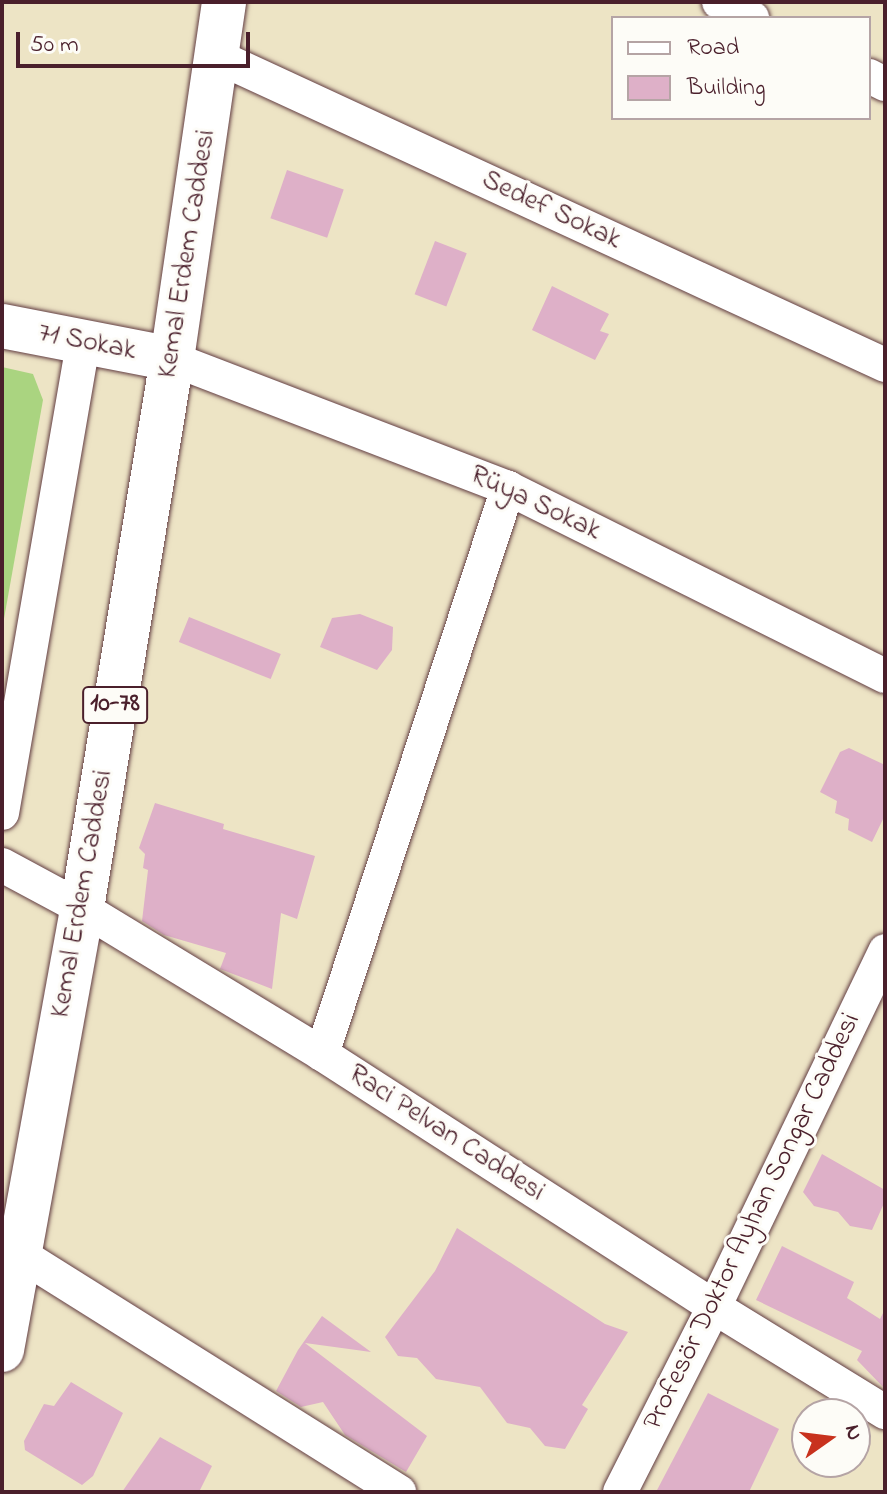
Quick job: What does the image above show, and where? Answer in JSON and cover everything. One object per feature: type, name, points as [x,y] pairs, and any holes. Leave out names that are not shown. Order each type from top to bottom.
[{"type":"main road","name":"Kemal Erdem Caddesi","points":[[2,1350],[10,1247],[82,908],[172,359],[224,2]]},
{"type":"main road","name":"Kemal Erdem Caddesi","points":[[218,57],[233,2]]},
{"type":"main road","name":"71 Sokak","points":[[2,326],[172,359]]},
{"type":"street","points":[[719,2],[748,16]]},
{"type":"street","name":"Sedef Sokak","points":[[218,57],[885,365]]},
{"type":"street","points":[[2,813],[83,343]]},
{"type":"street","name":"Rüya Sokak","points":[[172,359],[508,488],[885,676]]},
{"type":"street","points":[[322,1054],[508,488]]},
{"type":"street","name":"Raci Pelvan Caddesi","points":[[2,865],[82,908],[322,1054],[714,1307],[885,1412]]},
{"type":"street","name":"Profesör Doktor Ayhan Songar Caddesi","points":[[620,1492],[714,1307],[885,951]]},
{"type":"street","points":[[10,1247],[399,1492]]},
{"type":"green space","points":[[2,367],[33,374],[43,400],[2,630]]},
{"type":"building","points":[[287,170],[344,190],[327,238],[270,218]]},
{"type":"building","points":[[435,241],[467,253],[446,306],[415,294]]},
{"type":"building","points":[[552,286],[609,314],[600,331],[609,334],[595,360],[532,330]]},
{"type":"building","points":[[360,614],[393,627],[392,650],[377,670],[320,647],[332,618]]},
{"type":"building","points":[[189,617],[281,654],[271,679],[179,642]]},
{"type":"building","points":[[849,748],[885,765],[885,815],[872,842],[848,830],[849,819],[835,813],[837,801],[820,792],[840,752]]},
{"type":"building","points":[[155,803],[224,824],[223,829],[315,856],[297,919],[281,913],[272,989],[220,969],[226,953],[164,935],[142,921],[148,870],[143,868],[145,854],[139,848]]},
{"type":"building","points":[[822,1154],[885,1190],[885,1201],[872,1230],[850,1226],[838,1212],[814,1206],[803,1192]]},
{"type":"building","points":[[457,1228],[605,1324],[628,1332],[582,1405],[588,1409],[565,1449],[545,1446],[530,1428],[507,1423],[480,1387],[436,1379],[417,1358],[398,1356],[385,1337],[435,1271]]},
{"type":"building","points":[[782,1246],[854,1282],[847,1298],[880,1319],[885,1309],[885,1389],[857,1360],[862,1351],[756,1300]]},
{"type":"building","points":[[322,1316],[371,1352],[305,1343],[427,1436],[406,1472],[345,1435],[323,1402],[301,1407],[276,1391],[298,1350]]},
{"type":"building","points":[[71,1382],[123,1413],[93,1476],[82,1485],[25,1450],[24,1441],[44,1404],[54,1406]]},
{"type":"building","points":[[708,1393],[779,1429],[749,1492],[656,1492]]},
{"type":"building","points":[[160,1437],[212,1466],[199,1492],[122,1492]]}]
